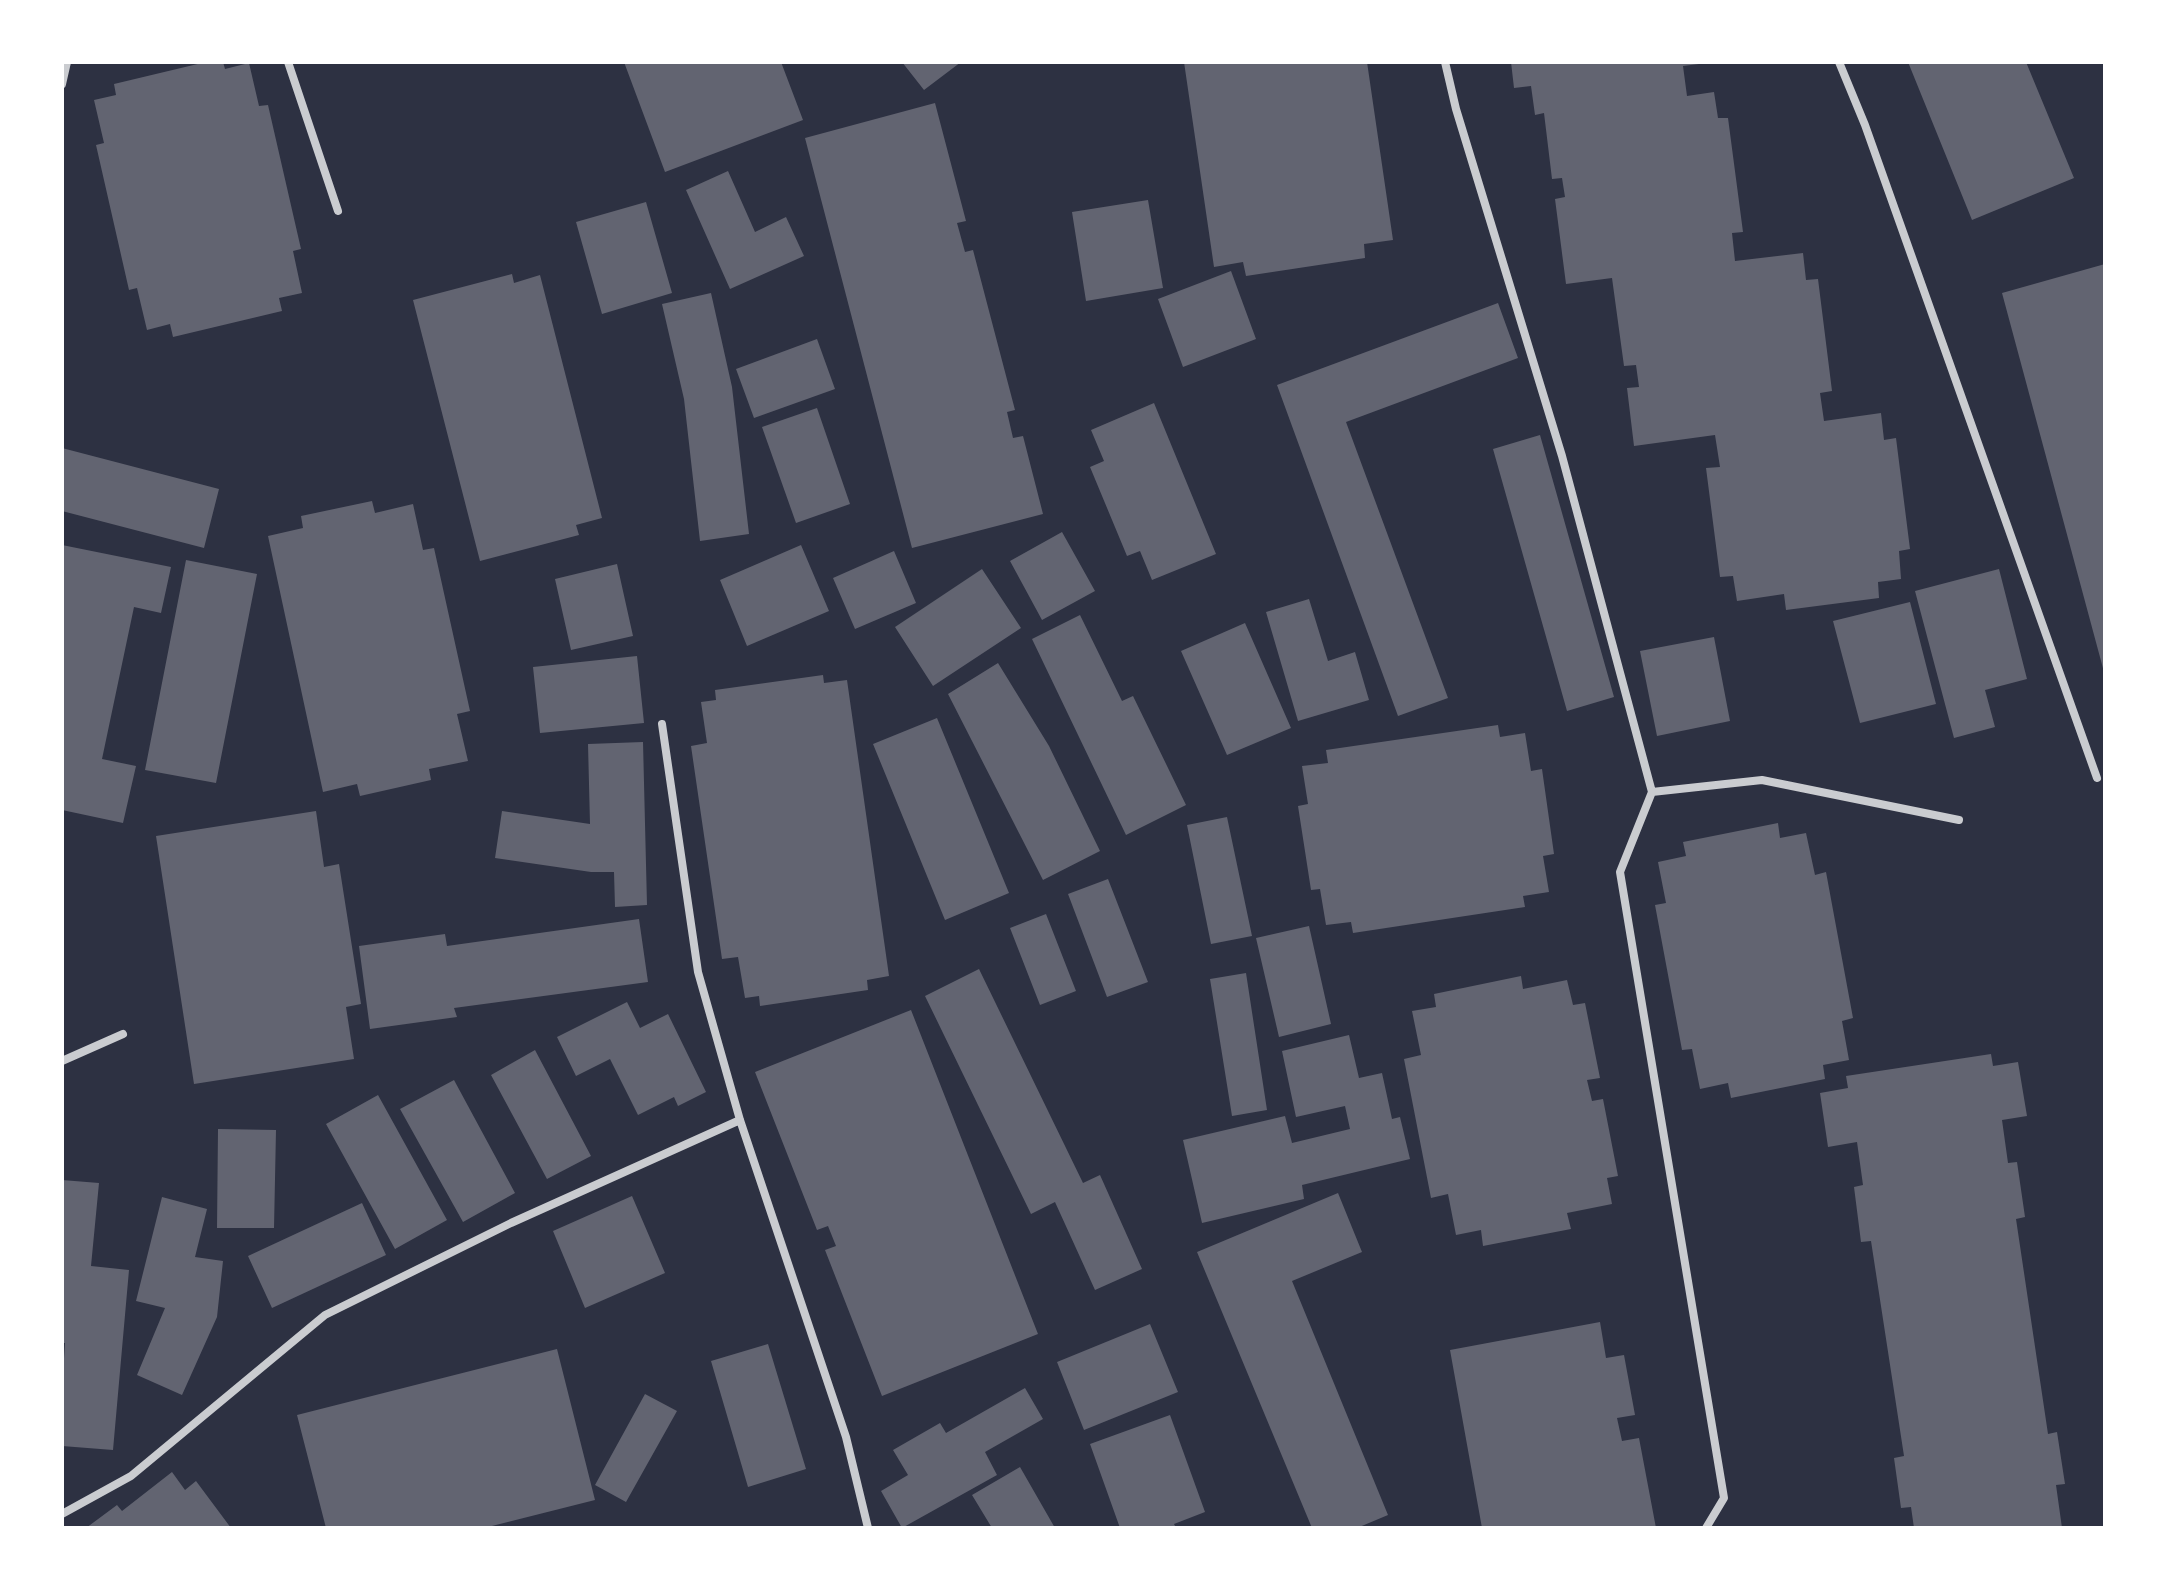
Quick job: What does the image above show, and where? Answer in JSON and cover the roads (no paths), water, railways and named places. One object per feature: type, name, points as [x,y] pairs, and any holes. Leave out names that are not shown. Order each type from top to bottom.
[{"type":"street","points":[[62,84],[67,62]]},
{"type":"street","points":[[288,62],[338,211]]},
{"type":"street","points":[[1445,62],[1456,109],[1562,456],[1652,792],[1620,872],[1724,1498],[1706,1528]]},
{"type":"street","points":[[1839,62],[1865,125],[2097,778]]},
{"type":"street","points":[[662,724],[698,972],[740,1120],[846,1437],[868,1528]]},
{"type":"street","points":[[1652,792],[1762,780],[1959,820]]},
{"type":"street","points":[[62,1061],[123,1034]]},
{"type":"street","points":[[62,1514],[131,1476],[325,1315],[511,1223],[740,1120]]}]
